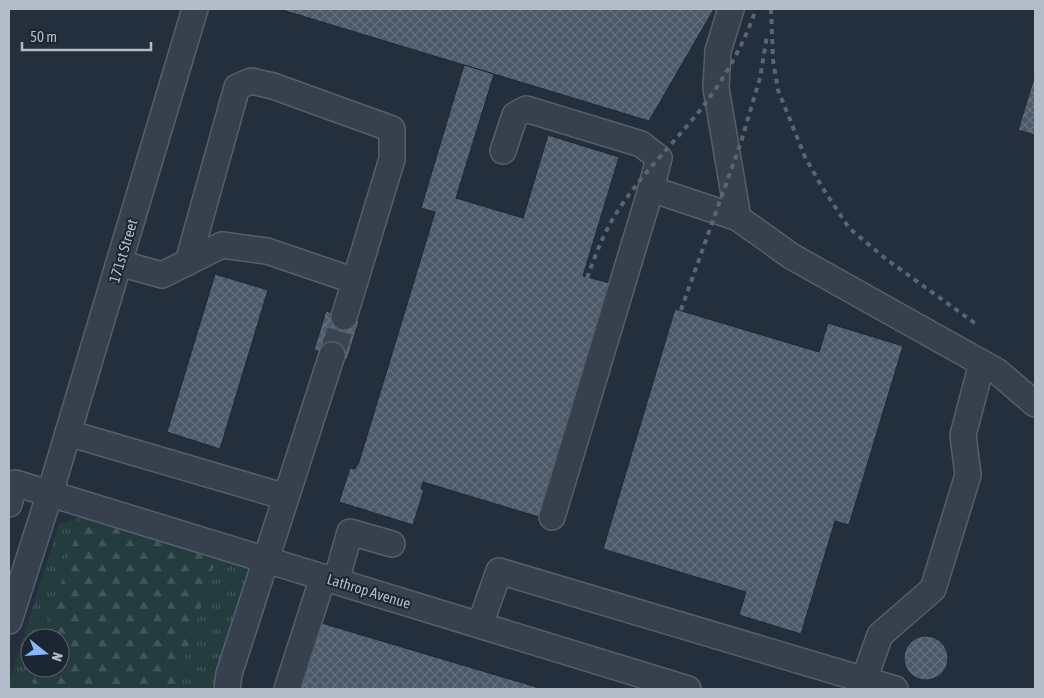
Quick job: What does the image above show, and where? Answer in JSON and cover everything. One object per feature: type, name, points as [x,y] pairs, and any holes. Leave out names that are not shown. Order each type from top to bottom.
[{"type":"street","name":"171st Street","points":[[9,621],[50,493],[195,9]]},
{"type":"street","points":[[731,9],[718,51],[716,88],[738,218]]},
{"type":"street","points":[[188,262],[237,87],[251,81],[272,86],[392,129],[392,159],[344,317]]},
{"type":"street","points":[[503,150],[515,115],[526,109],[641,144],[659,158],[552,517]]},
{"type":"street","points":[[651,189],[738,218],[791,256],[998,372],[1035,404]]},
{"type":"street","points":[[119,263],[162,275],[222,245],[267,251],[355,281]]},
{"type":"street","points":[[227,689],[229,674],[332,355]]},
{"type":"street","points":[[864,680],[880,635],[932,589],[968,475],[963,435],[982,363]]},
{"type":"street","points":[[68,433],[286,496]]},
{"type":"street","name":"Lathrop Avenue","points":[[9,504],[15,483],[688,689]]},
{"type":"street","points":[[287,689],[350,532],[392,544]]},
{"type":"street","points":[[480,625],[499,570],[895,689]]},
{"type":"green space","points":[[81,517],[48,628],[26,628],[59,524]]},
{"type":"green space","points":[[81,517],[216,559],[175,689],[31,689],[34,678],[70,678],[70,628],[48,628]]},
{"type":"green space","points":[[216,559],[249,569],[212,689],[175,689]]},
{"type":"green space","points":[[20,647],[20,678],[34,678],[31,689],[9,689],[9,682]]},
{"type":"building","points":[[279,9],[714,9],[649,121]]},
{"type":"building","points":[[464,65],[494,74],[456,198],[523,218],[548,135],[619,157],[583,276],[610,283],[539,517],[423,482],[421,489],[424,490],[413,525],[339,502],[350,468],[355,469],[359,462],[435,212],[421,208]]},
{"type":"building","points":[[1035,75],[1035,135],[1018,130]]},
{"type":"building","points":[[215,274],[268,290],[220,449],[167,432]]},
{"type":"building","points":[[675,309],[819,352],[828,323],[903,346],[849,525],[835,521],[801,634],[739,615],[746,592],[603,549]]},
{"type":"building","points":[[326,311],[359,321],[347,360],[314,350]]},
{"type":"building","points":[[318,622],[543,689],[298,689]]},
{"type":"building","points":[[926,636],[938,640],[944,646],[948,658],[944,670],[938,676],[926,680],[914,676],[908,670],[904,658],[908,646],[914,640]]},
{"type":"tunnel","points":[[332,355],[344,317]]},
{"type":"railway","points":[[587,278],[601,242],[614,217],[637,184],[715,90],[738,51],[756,9]]},
{"type":"railway","points":[[771,9],[773,60],[778,90],[805,157],[822,187],[849,228],[886,259],[976,324]]},
{"type":"railway","points":[[681,310],[741,142],[760,78],[767,36]]}]
